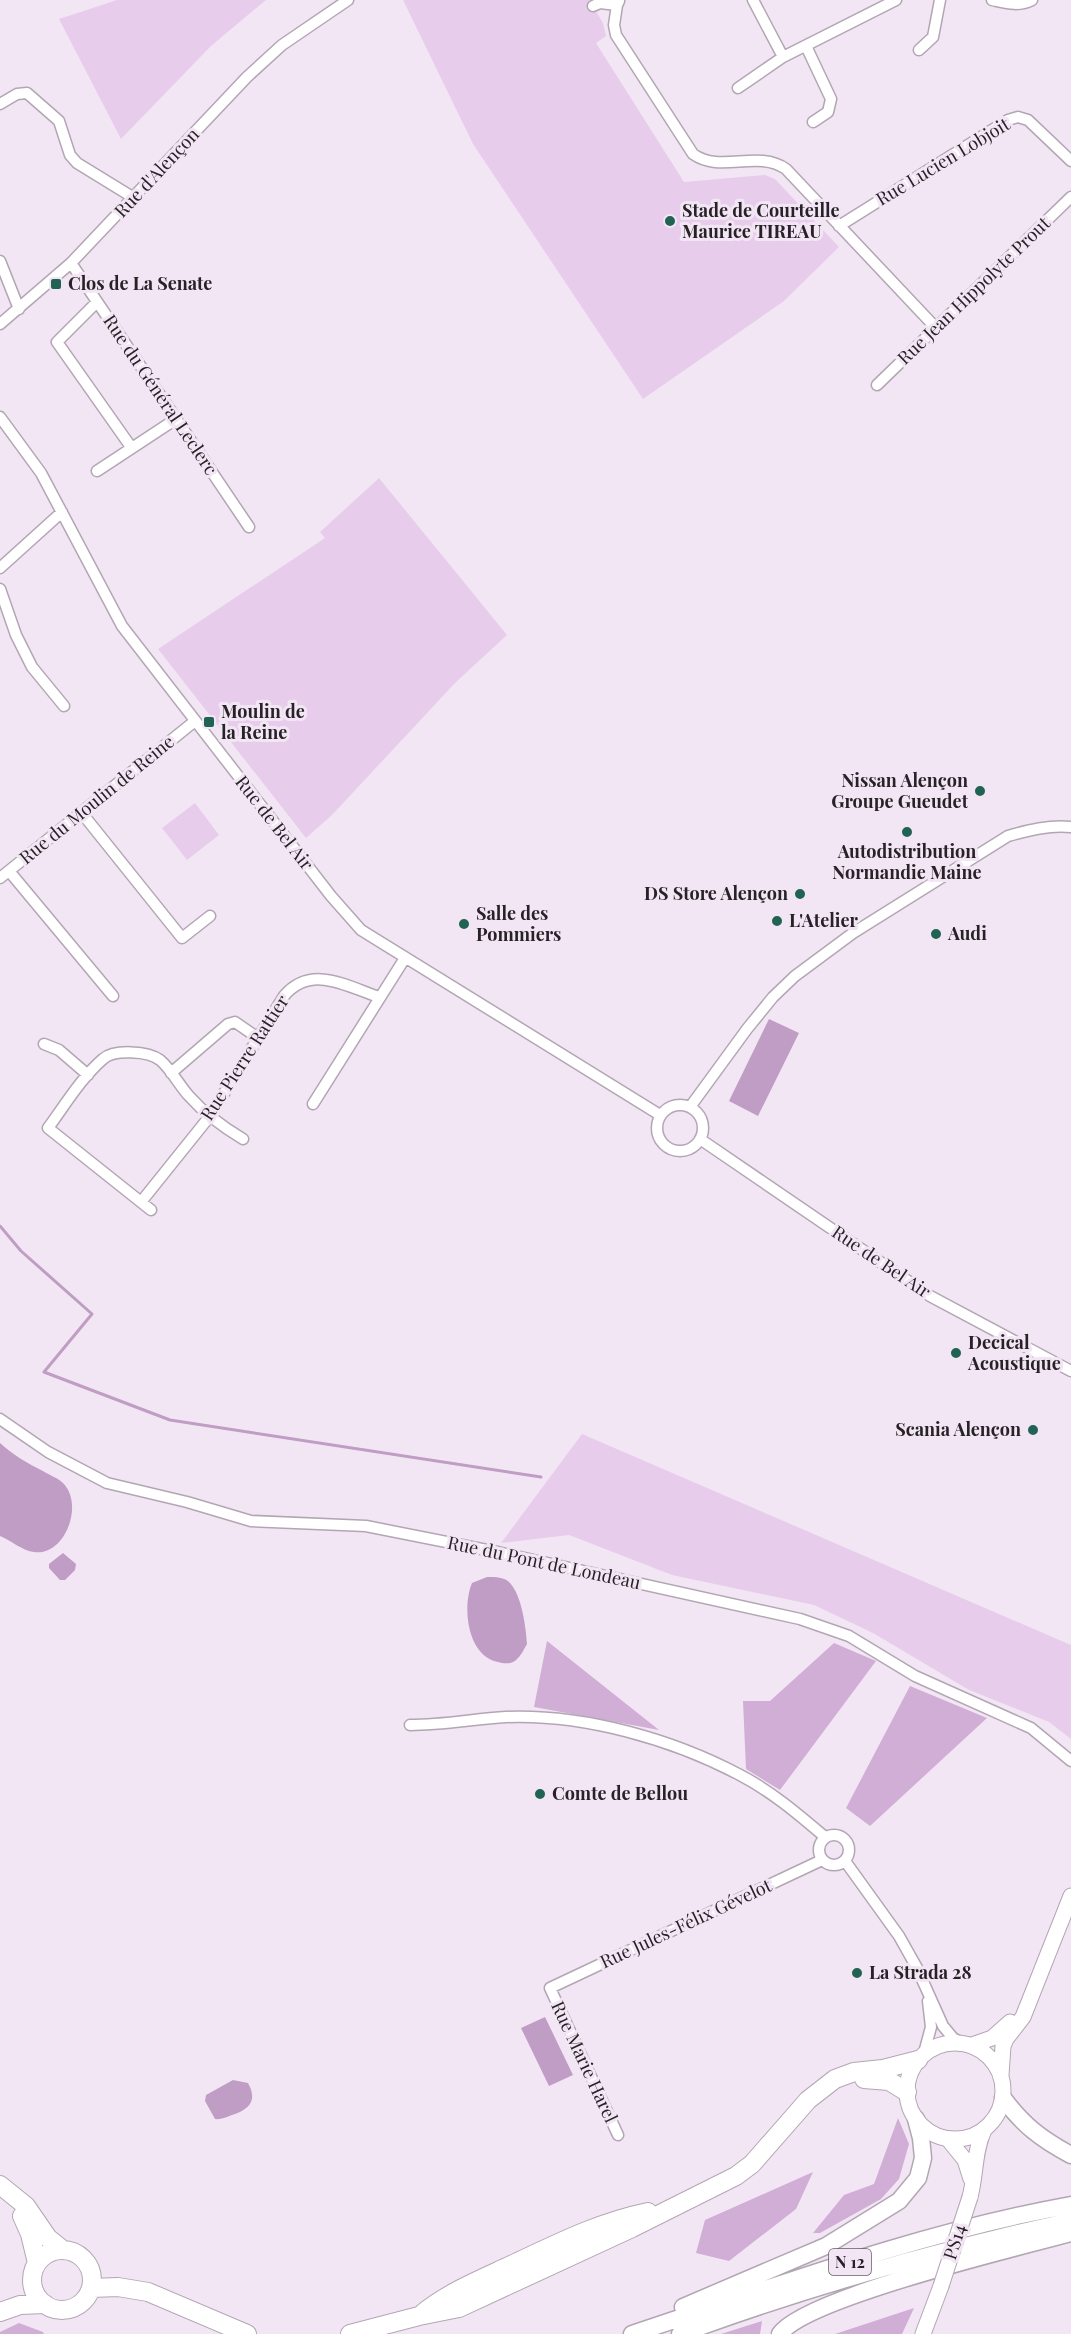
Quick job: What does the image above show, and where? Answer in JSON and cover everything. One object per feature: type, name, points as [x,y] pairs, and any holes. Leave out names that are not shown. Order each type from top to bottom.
[{"type":"highway","points":[[350,2334],[459,2308],[632,2228],[736,2176],[752,2164],[808,2100],[835,2079],[854,2072],[883,2069],[921,2057]]},
{"type":"highway","points":[[835,2079],[889,2081],[906,2092]]},
{"type":"highway","points":[[1003,2098],[1020,2121],[1054,2146],[1071,2155]]},
{"type":"highway","name":"N 12","points":[[619,2334],[826,2246],[899,2201],[918,2178],[923,2158],[916,2119]]},
{"type":"highway","points":[[0,2186],[26,2206],[48,2238],[63,2250],[79,2254],[90,2266],[115,2278],[150,2286],[210,2319]]},
{"type":"highway","points":[[0,2193],[22,2216],[30,2234],[35,2269],[35,2292],[45,2304],[54,2309],[72,2308],[87,2297],[93,2280],[90,2266]]},
{"type":"highway","name":"N 12","points":[[632,2334],[901,2246],[992,2222],[1071,2205]]},
{"type":"highway","name":"N 12","points":[[680,2334],[859,2274],[985,2240],[1071,2221]]},
{"type":"highway","name":"N 12","points":[[780,2334],[785,2327],[817,2309],[878,2287],[1071,2233]]},
{"type":"highway","points":[[0,2303],[14,2295],[48,2253],[63,2250]]},
{"type":"highway","points":[[92,2288],[118,2287],[148,2292],[247,2334]]},
{"type":"highway","points":[[0,2312],[20,2305],[45,2304]]},
{"type":"main road","points":[[970,2197],[979,2140],[1000,2110],[1003,2098],[1001,2076],[1006,2039],[1023,2017],[1071,1896]]},
{"type":"main road","points":[[984,2130],[960,2139],[948,2139],[930,2132],[916,2119],[909,2106],[906,2092],[911,2070],[921,2057],[940,2045],[967,2044],[992,2038],[1027,2005]]},
{"type":"main road","points":[[967,2044],[990,2057],[1001,2076]]},
{"type":"main road","points":[[948,2139],[965,2160],[971,2177],[970,2197]]},
{"type":"main road","name":"PS14","points":[[922,2331],[941,2286],[970,2197]]},
{"type":"street","name":"Rue d'Alençon","points":[[0,324],[72,263],[247,77],[282,45],[348,0]]},
{"type":"street","points":[[753,0],[783,57]]},
{"type":"street","points":[[738,88],[783,57],[896,0]]},
{"type":"street","points":[[919,50],[933,37],[940,0]]},
{"type":"street","points":[[992,0],[1016,4],[1032,0]]},
{"type":"street","points":[[593,6],[600,3],[618,3],[614,26],[616,35],[693,154],[708,162],[764,160],[776,162],[786,169],[936,328]]},
{"type":"street","points":[[806,45],[831,99],[828,112],[813,122]]},
{"type":"street","points":[[0,104],[17,94],[27,93],[59,121],[69,155],[77,163],[134,198]]},
{"type":"street","name":"Rue Lucien Lobjoit","points":[[839,226],[1008,120],[1018,117],[1028,120],[1071,161]]},
{"type":"street","name":"Rue Jean Hippolyte Prout","points":[[877,385],[1071,197]]},
{"type":"street","points":[[0,261],[19,309]]},
{"type":"street","name":"Rue du Général Leclerc","points":[[72,263],[249,527]]},
{"type":"street","points":[[97,302],[57,342],[131,447]]},
{"type":"street","name":"Rue de Bel Air","points":[[0,417],[4,432],[41,473],[122,626],[331,896],[361,930],[660,1115]]},
{"type":"street","points":[[97,471],[176,419]]},
{"type":"street","points":[[0,568],[62,512]]},
{"type":"street","points":[[0,589],[16,635],[32,667],[64,706]]},
{"type":"street","name":"Rue du Moulin de Reine","points":[[0,878],[195,721]]},
{"type":"street","points":[[81,812],[182,938],[210,916]]},
{"type":"street","points":[[690,1107],[773,997],[795,976],[853,933],[1008,836],[1059,825],[1071,827]]},
{"type":"street","points":[[9,871],[113,996]]},
{"type":"street","points":[[313,1104],[405,958]]},
{"type":"street","name":"Rue Pierre Rattier","points":[[141,1202],[210,1116],[284,996],[300,981],[324,979],[379,997]]},
{"type":"street","points":[[171,1073],[228,1024],[235,1022],[258,1038]]},
{"type":"street","points":[[44,1044],[59,1050],[88,1075]]},
{"type":"street","points":[[151,1210],[48,1128],[88,1075],[104,1058],[121,1052],[153,1056],[162,1061],[190,1097],[210,1116],[243,1139]]},
{"type":"street","points":[[671,1106],[690,1107],[697,1112],[703,1124],[700,1139],[690,1149],[682,1151],[669,1149],[658,1137],[660,1115],[671,1106]]},
{"type":"street","name":"Rue de Bel Air","points":[[700,1139],[930,1296],[1071,1371]]},
{"type":"street","name":"Rue du Pont de Londeau","points":[[0,1419],[48,1452],[107,1484],[187,1502],[251,1521],[366,1526],[497,1552],[800,1619],[849,1636],[915,1676],[1031,1728],[1071,1761]]},
{"type":"street","points":[[410,1725],[507,1717],[553,1719],[620,1729],[690,1753],[740,1775],[780,1800],[825,1837]]},
{"type":"street","points":[[838,1835],[845,1839],[849,1849],[845,1861],[834,1865],[822,1860],[818,1850],[825,1837],[838,1835]]},
{"type":"street","name":"Rue Jules-Félix Gévelot","points":[[550,1988],[822,1860]]},
{"type":"street","points":[[845,1861],[899,1936],[948,2032],[967,2044]]},
{"type":"street","name":"Rue Marie Harel","points":[[550,1988],[618,2135]]},
{"type":"street","points":[[921,2057],[931,2026],[927,1992]]},
{"type":"shaded area","points":[[117,0],[266,0],[211,46],[121,139],[59,19]]},
{"type":"shaded area","name":"Stade de Courteille Maurice TIREAU","points":[[403,0],[589,0],[603,23],[606,36],[596,43],[684,182],[765,175],[775,179],[839,247],[784,301],[643,399],[473,144]]},
{"type":"shaded area","points":[[379,478],[507,635],[456,682],[332,815],[306,838],[158,649],[325,538],[320,532]]},
{"type":"shaded area","points":[[195,803],[219,835],[187,860],[162,828]]},
{"type":"shaded area","points":[[769,1019],[799,1033],[758,1116],[729,1101]]},
{"type":"shaded area","points":[[582,1434],[1071,1645],[1071,1739],[1049,1722],[969,1690],[873,1633],[814,1605],[672,1575],[569,1535],[501,1543]]},
{"type":"shaded area","points":[[0,1443],[20,1458],[61,1481],[69,1492],[72,1504],[68,1528],[54,1546],[45,1551],[34,1552],[21,1548],[0,1536]]},
{"type":"shaded area","points":[[63,1553],[76,1564],[75,1570],[65,1580],[60,1580],[49,1568],[49,1564]]},
{"type":"shaded area","points":[[487,1577],[508,1581],[518,1596],[527,1644],[518,1658],[510,1663],[500,1663],[488,1658],[479,1650],[470,1629],[467,1605],[472,1583]]},
{"type":"shaded area","points":[[547,1641],[659,1730],[534,1707]]},
{"type":"shaded area","points":[[834,1643],[876,1661],[780,1790],[746,1769],[743,1701],[770,1701]]},
{"type":"shaded area","points":[[910,1686],[987,1718],[870,1826],[846,1808]]},
{"type":"shaded area","points":[[545,2017],[573,2075],[549,2086],[521,2028]]},
{"type":"shaded area","points":[[233,2080],[248,2083],[252,2094],[251,2102],[241,2112],[215,2119],[205,2101],[206,2095]]},
{"type":"shaded area","points":[[898,2118],[909,2144],[899,2179],[881,2199],[820,2233],[813,2233],[844,2195],[874,2184]]},
{"type":"shaded area","points":[[813,2172],[796,2209],[729,2261],[696,2253],[705,2220]]},
{"type":"shaded area","points":[[914,2308],[902,2334],[835,2334]]},
{"type":"shaded area","points":[[762,2321],[760,2334],[721,2334]]},
{"type":"shaded area","points":[[19,2323],[43,2332],[44,2334],[0,2334]]},
{"type":"waterway","points":[[0,1226],[21,1251],[92,1314],[44,1372],[170,1420],[541,1477]]},
{"type":"place","name":"Stade de Courteille Maurice TIREAU","points":[[670,221]]},
{"type":"place","name":"Clos de La Senate","points":[[56,284]]},
{"type":"place","name":"Moulin de la Reine","points":[[209,722]]},
{"type":"place","name":"Nissan Alençon Groupe Gueudet","points":[[980,791]]},
{"type":"place","name":"Autodistribution Normandie Maine","points":[[907,832]]},
{"type":"place","name":"DS Store Alençon","points":[[800,894]]},
{"type":"place","name":"L'Atelier","points":[[777,921]]},
{"type":"place","name":"Salle des Pommiers","points":[[464,924]]},
{"type":"place","name":"Audi","points":[[936,934]]},
{"type":"place","name":"Decical Acoustique","points":[[956,1353]]},
{"type":"place","name":"Scania Alençon","points":[[1033,1430]]},
{"type":"place","name":"Comte de Bellou","points":[[540,1794]]},
{"type":"place","name":"La Strada 28","points":[[857,1973]]}]
